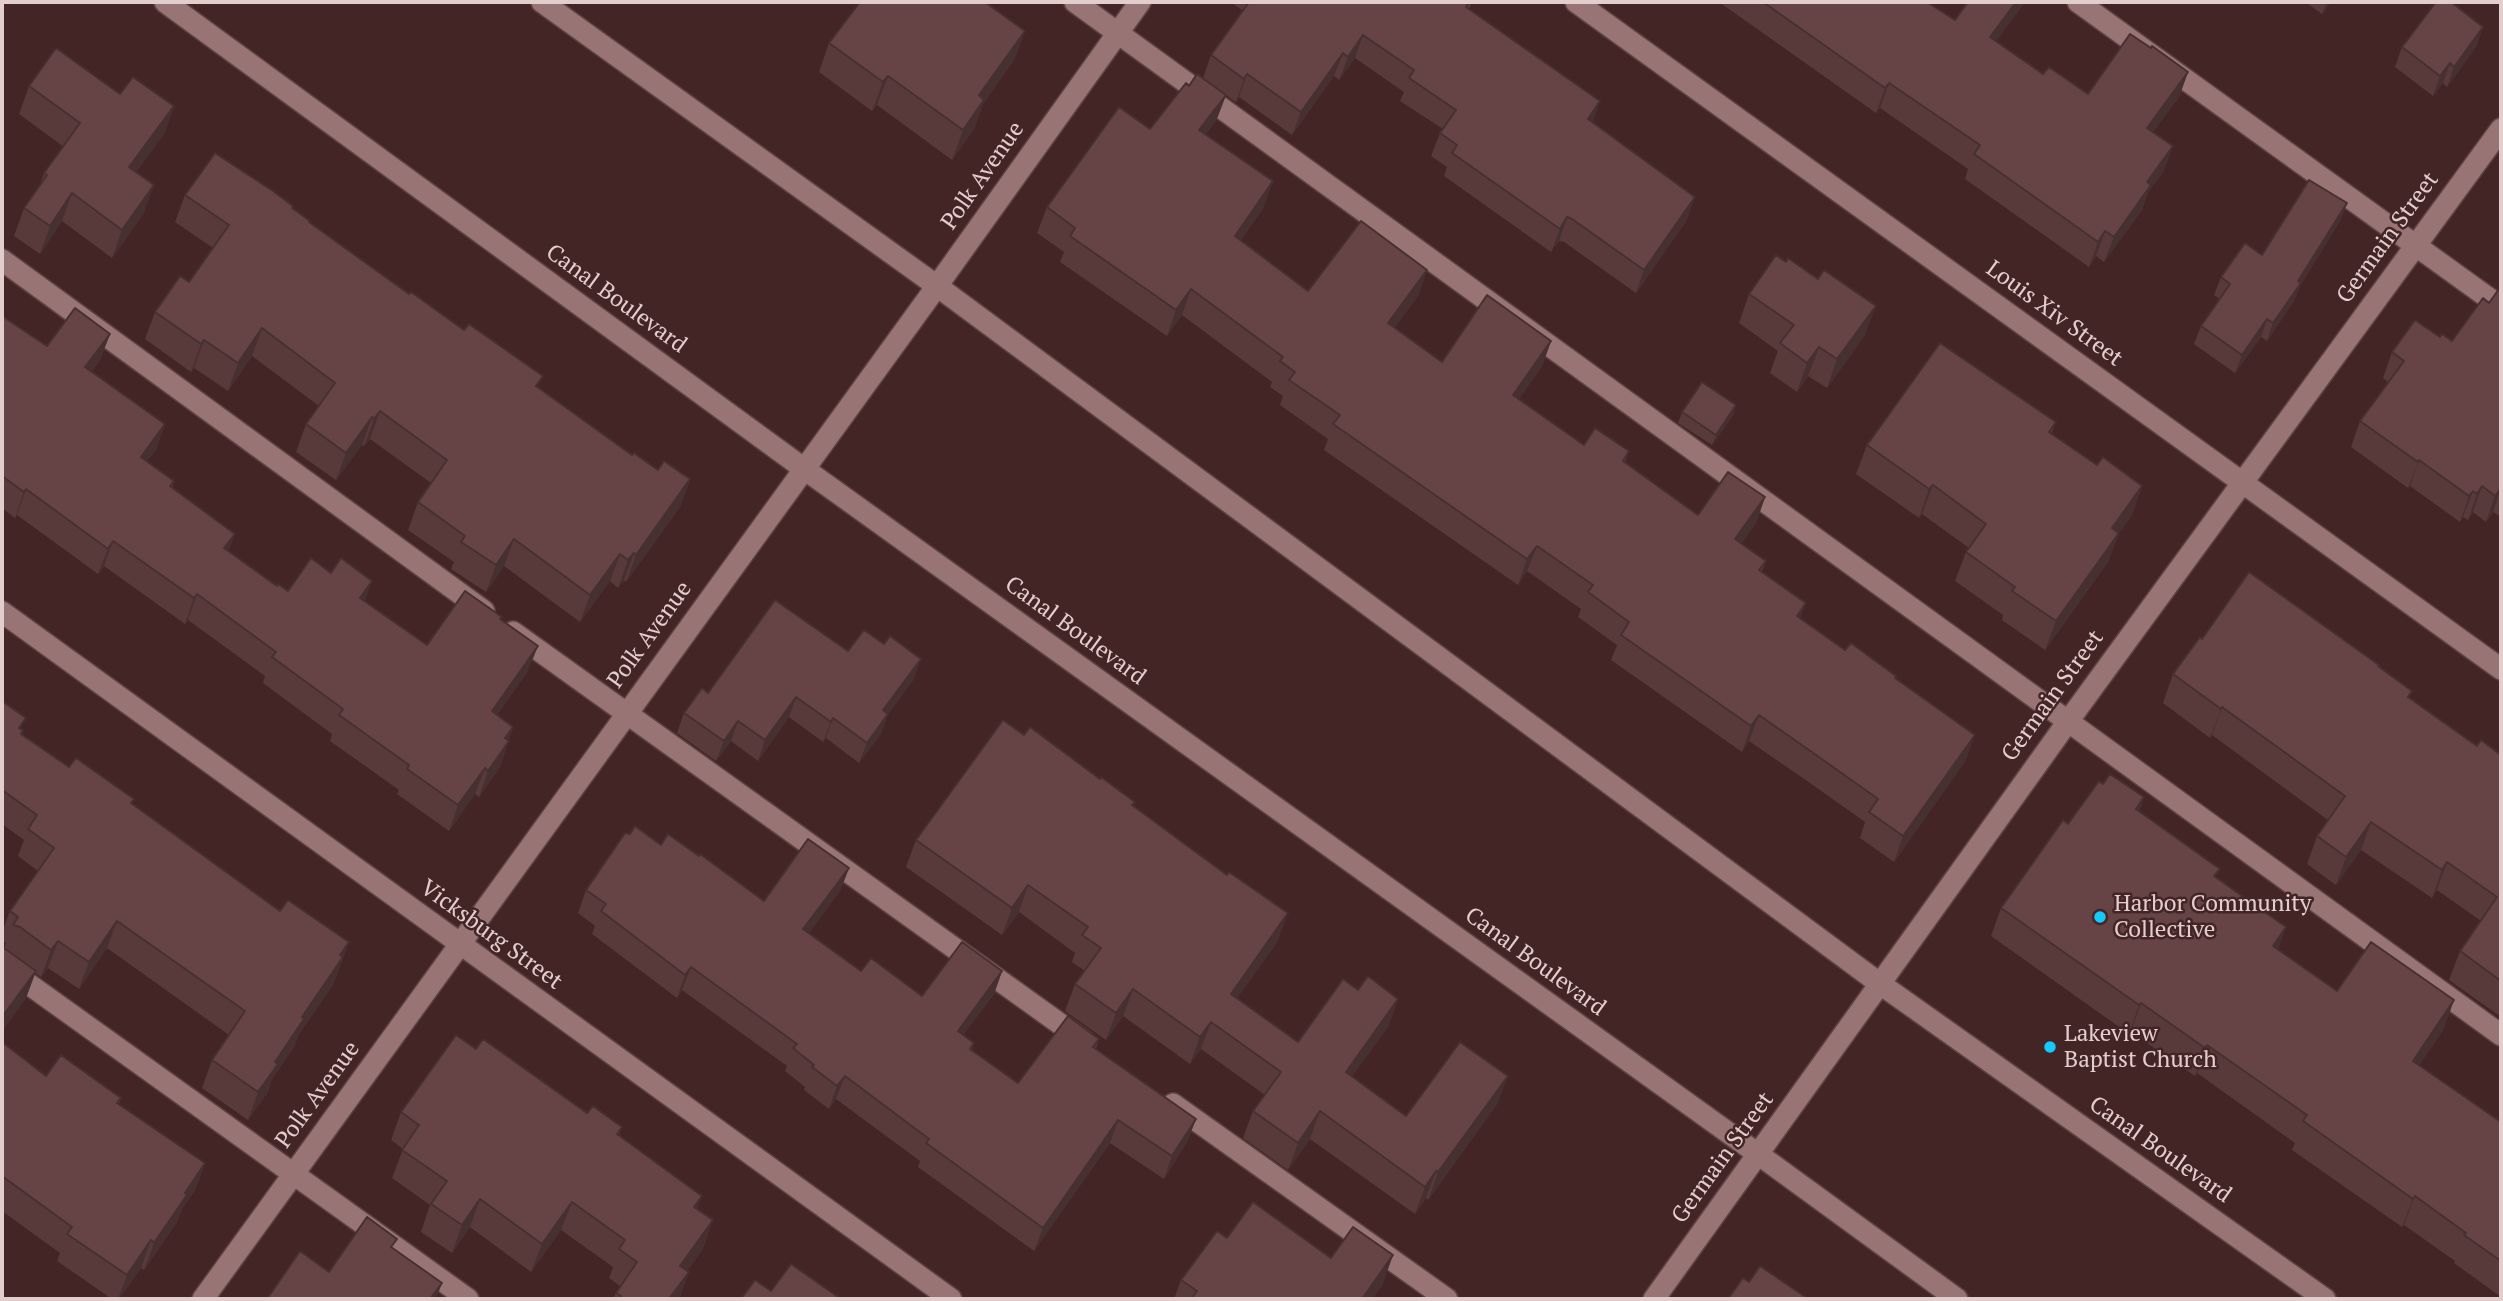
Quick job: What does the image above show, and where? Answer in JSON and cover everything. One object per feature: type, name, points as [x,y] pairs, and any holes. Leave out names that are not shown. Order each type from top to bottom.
[{"type":"street","name":"Canal Boulevard","points":[[165,2],[803,468],[1957,1299]]},
{"type":"street","name":"Canal Boulevard","points":[[542,2],[937,286],[1879,983],[2325,1299]]},
{"type":"street","points":[[1074,2],[2501,1035]]},
{"type":"street","name":"Polk Avenue","points":[[203,1299],[1140,2]]},
{"type":"street","name":"Louis Xiv Street","points":[[1576,2],[2501,669]]},
{"type":"street","points":[[2078,2],[2501,307]]},
{"type":"street","name":"Germain Street","points":[[1654,1299],[2242,481],[2501,129]]},
{"type":"street","points":[[2,260],[625,714],[1098,1051]]},
{"type":"street","name":"Vicksburg Street","points":[[2,612],[951,1299]]},
{"type":"street","points":[[2,965],[468,1299]]},
{"type":"street","points":[[1154,1091],[1447,1299]]},
{"type":"building","points":[[860,2],[985,2],[1025,31],[979,95],[984,100],[963,130],[888,76],[883,82],[829,43]]},
{"type":"building","points":[[1249,2],[1470,2],[1466,7],[1600,101],[1588,119],[1695,197],[1644,270],[1572,219],[1567,217],[1560,229],[1452,153],[1457,145],[1440,133],[1456,110],[1409,78],[1414,70],[1363,35],[1348,57],[1343,53],[1301,112],[1247,74],[1244,79],[1211,55]]},
{"type":"building","points":[[1763,2],[1927,2],[1955,20],[1968,2],[2016,2],[1990,37],[2043,74],[2049,67],[2088,94],[2130,34],[2188,72],[2147,128],[2173,146],[2147,182],[2151,185],[2114,237],[2105,231],[2098,242],[1974,154],[1980,145],[1889,83],[1885,88]]},
{"type":"building","points":[[2436,2],[2451,2],[2483,27],[2454,67],[2450,63],[2440,76],[2402,47]]},
{"type":"building","points":[[56,48],[120,94],[133,77],[174,106],[129,167],[154,185],[122,230],[72,193],[50,226],[24,208],[47,175],[44,173],[80,123],[29,86]]},
{"type":"building","points":[[1197,74],[1226,95],[1199,130],[1273,181],[1235,236],[1308,291],[1361,221],[1427,270],[1388,323],[1442,362],[1487,295],[1551,341],[1513,395],[1584,445],[1595,428],[1629,451],[1623,461],[1698,515],[1728,472],[1765,497],[1735,539],[1766,561],[1759,570],[1806,603],[1797,616],[1845,650],[1851,643],[1975,735],[1903,836],[1869,812],[1878,799],[1759,715],[1751,726],[1621,635],[1629,622],[1588,592],[1593,585],[1537,546],[1527,559],[1333,424],[1340,415],[1289,380],[1295,372],[1280,361],[1283,357],[1191,289],[1176,310],[1070,236],[1075,228],[1047,207],[1119,107],[1150,129],[1186,83],[1189,86]]},
{"type":"building","points":[[215,153],[273,191],[309,222],[409,294],[411,292],[464,330],[469,324],[543,376],[536,386],[632,455],[634,453],[658,470],[664,461],[690,479],[636,555],[634,553],[628,560],[620,554],[590,595],[514,539],[496,565],[461,542],[465,536],[418,502],[447,460],[380,411],[374,419],[372,417],[346,453],[306,424],[335,383],[262,328],[238,363],[204,340],[201,344],[155,312],[180,276],[189,282],[229,225],[185,195]]},
{"type":"building","points":[[2309,180],[2347,203],[2298,281],[2301,283],[2273,323],[2267,319],[2242,355],[2201,326],[2230,284],[2221,277],[2245,243],[2262,255]]},
{"type":"building","points":[[1776,255],[1786,262],[1788,258],[1818,279],[1824,270],[1876,306],[1837,359],[1819,347],[1807,363],[1780,343],[1794,325],[1749,294]]},
{"type":"building","points":[[2499,289],[2501,488],[2495,496],[2482,486],[2477,494],[2473,491],[2469,496],[2360,421],[2404,361],[2392,352],[2415,320],[2440,337],[2442,334],[2452,341],[2483,298],[2489,303]]},
{"type":"building","points":[[75,308],[110,334],[85,367],[165,424],[141,457],[174,481],[170,486],[235,534],[224,548],[288,591],[311,558],[331,573],[341,558],[372,581],[360,598],[427,645],[465,591],[538,646],[492,711],[513,727],[505,738],[509,741],[488,771],[485,768],[458,805],[407,769],[409,765],[339,715],[343,709],[272,657],[276,652],[197,594],[194,598],[113,541],[108,549],[26,489],[24,492],[2,476],[2,316],[47,346]]},
{"type":"building","points":[[1940,343],[2056,422],[2049,432],[2097,465],[2103,457],[2142,486],[2112,528],[2119,533],[2056,621],[2012,591],[2015,587],[1966,552],[1986,524],[1933,485],[1929,489],[1867,445]]},
{"type":"building","points":[[1702,382],[1736,405],[1716,435],[1682,412]]},
{"type":"building","points":[[2249,572],[2379,665],[2412,691],[2408,697],[2477,746],[2481,740],[2501,755],[2501,981],[2460,951],[2497,897],[2447,862],[2442,870],[2371,822],[2346,857],[2317,836],[2345,796],[2173,674],[2200,637],[2202,639]]},
{"type":"building","points":[[775,600],[848,651],[864,630],[884,644],[890,636],[921,659],[883,710],[888,714],[867,743],[833,718],[831,722],[796,697],[765,740],[738,721],[724,741],[684,713],[702,688],[708,693]]},
{"type":"building","points":[[2,701],[26,718],[19,728],[23,730],[21,734],[69,767],[76,758],[134,799],[131,803],[280,911],[288,900],[349,942],[340,955],[343,957],[302,1017],[304,1019],[275,1062],[278,1064],[258,1092],[212,1060],[245,1011],[117,921],[89,962],[58,941],[51,950],[20,927],[13,925],[18,917],[10,911],[54,848],[28,829],[37,815],[2,790]]},
{"type":"building","points":[[1003,720],[1024,735],[1030,727],[1135,802],[1132,805],[1227,875],[1229,872],[1288,913],[1231,994],[1298,1042],[1343,979],[1358,990],[1368,976],[1398,999],[1346,1072],[1406,1116],[1460,1042],[1508,1076],[1425,1187],[1320,1111],[1298,1143],[1253,1111],[1281,1072],[1211,1022],[1200,1037],[1133,989],[1116,1013],[1075,984],[1101,948],[1082,935],[1088,927],[1028,885],[1012,908],[916,840]]},
{"type":"building","points":[[2110,774],[2144,797],[2136,809],[2220,869],[2214,876],[2286,927],[2273,946],[2337,991],[2371,942],[2454,1000],[2413,1061],[2501,1122],[2501,1261],[2415,1196],[2413,1199],[2303,1121],[2307,1115],[2207,1045],[2205,1048],[2141,1003],[2139,1005],[2001,908],[2063,820],[2068,824],[2099,781],[2103,784]]},
{"type":"building","points":[[635,826],[661,845],[668,834],[764,901],[808,839],[849,868],[803,929],[861,971],[871,958],[922,996],[962,942],[1002,971],[958,1031],[974,1043],[970,1049],[1018,1083],[1068,1016],[1099,1039],[1093,1047],[1196,1119],[1172,1156],[1118,1120],[1043,1228],[926,1143],[929,1139],[845,1076],[837,1086],[793,1048],[797,1044],[691,967],[685,975],[601,911],[606,904],[586,890],[625,833],[630,834]]},
{"type":"building","points":[[2,945],[36,971],[2,1017]]},
{"type":"building","points":[[456,1035],[476,1049],[483,1039],[587,1113],[593,1106],[622,1127],[617,1134],[702,1196],[694,1207],[713,1220],[680,1266],[689,1272],[669,1299],[619,1299],[621,1296],[616,1293],[637,1262],[619,1249],[625,1240],[572,1202],[542,1244],[480,1199],[462,1225],[431,1204],[447,1181],[402,1150],[419,1125],[401,1112]]},
{"type":"building","points":[[2,1042],[46,1076],[61,1055],[121,1098],[117,1103],[205,1163],[154,1243],[151,1240],[127,1275],[67,1234],[72,1227],[2,1176]]},
{"type":"building","points":[[1253,1202],[1331,1258],[1353,1227],[1393,1255],[1362,1299],[1191,1299],[1197,1291],[1181,1280],[1217,1231],[1227,1238]]},
{"type":"building","points":[[367,1217],[397,1239],[391,1247],[442,1283],[430,1299],[267,1299],[300,1251],[329,1272]]},
{"type":"building","points":[[791,1264],[841,1299],[741,1299],[755,1280],[771,1291]]},
{"type":"building","points":[[1760,1266],[1807,1298],[1728,1299],[1743,1278],[1749,1282]]},
{"type":"place","name":"Harbor Community Collective","points":[[2100,917]]},
{"type":"place","name":"Lakeview Baptist Church","points":[[2050,1047]]}]
